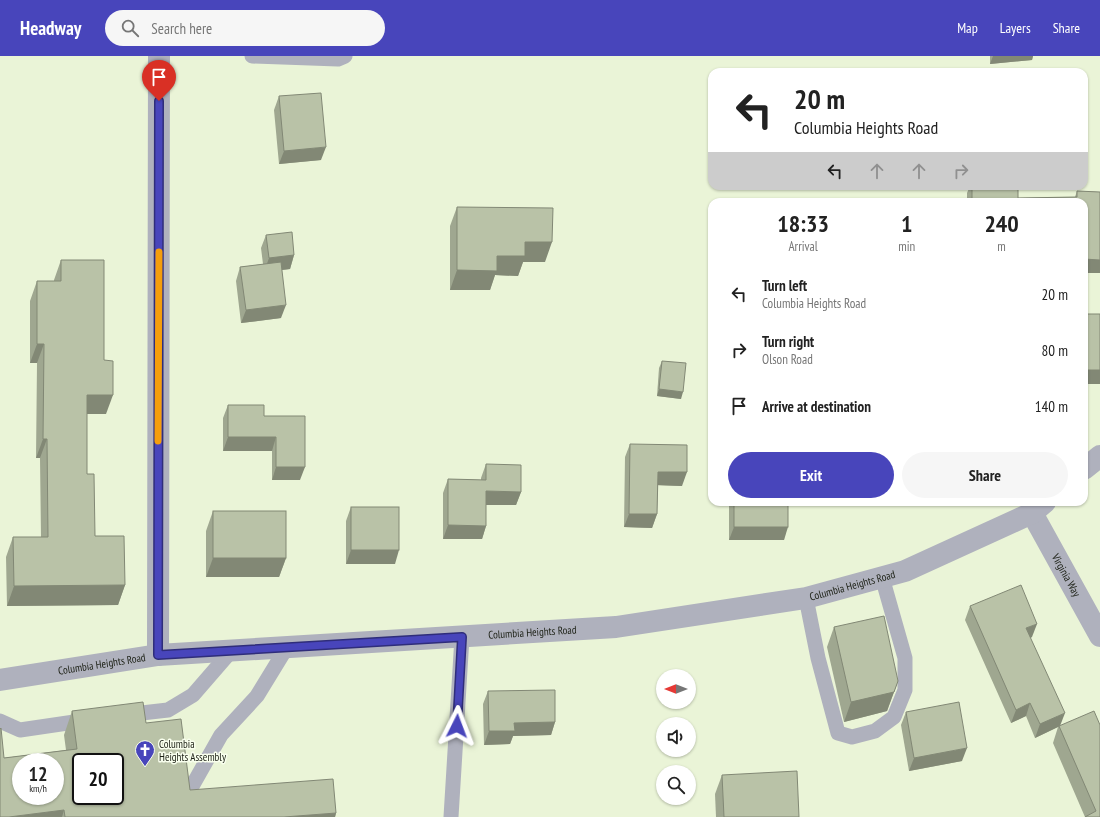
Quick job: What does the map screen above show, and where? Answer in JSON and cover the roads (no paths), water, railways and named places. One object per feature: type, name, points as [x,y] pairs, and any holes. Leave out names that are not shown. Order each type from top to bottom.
[{"type":"street","points":[[158,655],[159,56]]},
{"type":"street","name":"Columbia Heights Road","points":[[0,680],[158,655],[616,627],[806,598],[905,571],[1039,508]]},
{"type":"street","name":"Virginia Way","points":[[1039,508],[1100,636]]},
{"type":"lane","points":[[252,56],[338,59],[345,56]]},
{"type":"lane","points":[[806,598],[818,658],[838,733],[852,737],[875,731],[894,717],[905,690],[905,658],[882,577]]},
{"type":"lane","points":[[451,817],[462,637]]},
{"type":"lane","points":[[191,788],[221,735],[257,696],[287,647]]},
{"type":"lane","points":[[0,721],[20,730],[168,710],[193,695],[232,650]]},
{"type":"place","name":"Columbia Heights Assembly","points":[[145,767]]}]
